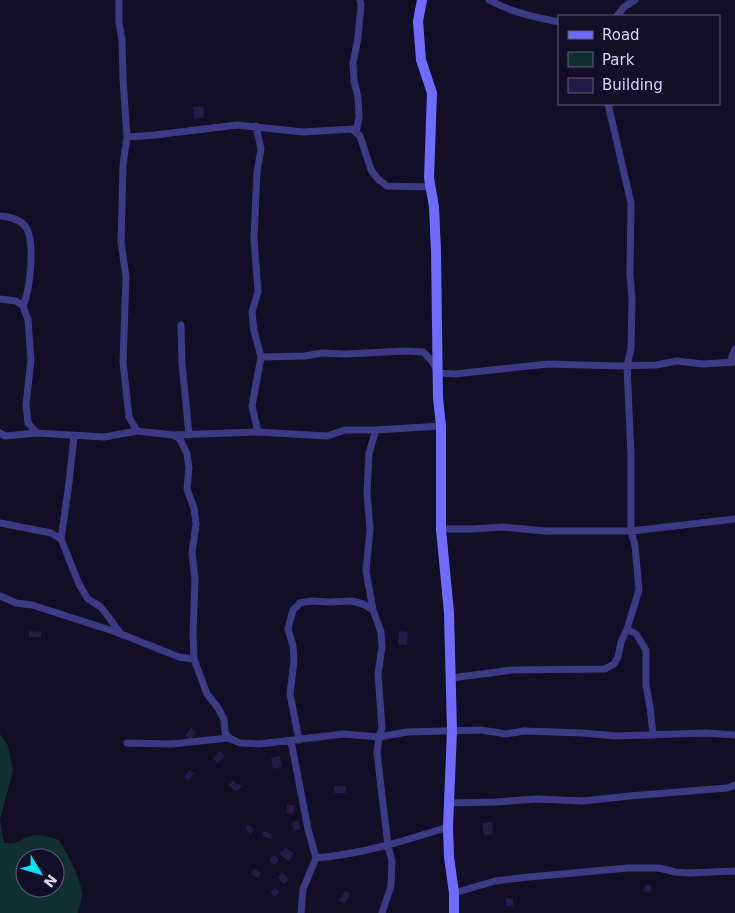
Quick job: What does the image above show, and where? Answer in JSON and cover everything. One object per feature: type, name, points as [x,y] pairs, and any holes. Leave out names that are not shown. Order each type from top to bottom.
[{"type":"street","points":[[119,0],[127,137],[123,165],[122,242],[126,277],[123,362],[129,417],[137,431]]},
{"type":"street","points":[[356,133],[359,117],[353,63],[358,38],[360,0]]},
{"type":"street","points":[[422,0],[418,21],[421,60],[432,93],[429,178],[434,207],[436,251],[438,398],[441,426],[441,529],[449,613],[452,731],[448,828],[454,913]]},
{"type":"street","points":[[489,0],[503,8],[558,22]]},
{"type":"street","points":[[618,15],[624,7],[635,0]]},
{"type":"street","points":[[451,678],[480,676],[513,670],[604,669],[614,664],[618,657],[621,642],[639,590],[635,546],[630,531],[631,455],[627,366],[631,350],[631,203],[608,105]]},
{"type":"street","points":[[127,137],[237,125],[303,132],[352,129],[360,136],[371,170],[387,186],[430,187]]},
{"type":"street","points":[[256,126],[261,149],[257,172],[254,238],[258,292],[252,312],[254,331],[261,357],[252,406],[258,432]]},
{"type":"street","points":[[0,216],[13,218],[27,229],[30,242],[30,273],[28,296],[23,306]]},
{"type":"street","points":[[0,299],[16,301],[23,306],[28,320],[30,360],[26,405],[28,424],[37,432]]},
{"type":"street","points":[[181,326],[182,364],[189,434]]},
{"type":"street","points":[[438,373],[455,374],[548,364],[627,366],[656,365],[677,361],[703,364],[732,362],[735,350]]},
{"type":"street","points":[[261,357],[305,356],[322,353],[423,352],[431,360],[438,373]]},
{"type":"street","points":[[0,433],[5,436],[37,432],[104,437],[137,431],[174,435],[258,432],[327,436],[345,430],[441,426]]},
{"type":"street","points":[[376,430],[369,453],[367,493],[370,529],[366,571],[373,610],[382,632],[378,674],[382,728],[377,753],[388,846],[392,861],[391,886],[382,913]]},
{"type":"street","points":[[174,435],[180,439],[187,454],[189,468],[187,489],[194,508],[196,524],[192,553],[195,579],[194,660],[207,694],[224,718],[225,733],[229,738],[240,743],[250,744],[344,734],[379,737],[407,732],[481,730],[506,734],[524,731],[616,736],[706,733],[735,735]]},
{"type":"street","points":[[74,436],[61,539],[79,584],[88,599],[101,607],[122,635]]},
{"type":"street","points":[[441,529],[503,526],[545,531],[630,531],[735,519]]},
{"type":"street","points":[[0,523],[51,533],[61,539]]},
{"type":"street","points":[[0,596],[16,603],[32,605],[122,635],[179,657],[194,660]]},
{"type":"street","points":[[299,740],[290,694],[294,661],[293,646],[288,629],[293,610],[300,603],[311,601],[352,601],[363,604],[373,610]]},
{"type":"street","points":[[627,629],[636,634],[646,650],[646,685],[653,735]]},
{"type":"street","points":[[127,743],[171,744],[229,738]]},
{"type":"street","points":[[291,741],[308,829],[316,858],[303,889],[301,913]]},
{"type":"street","points":[[449,802],[495,802],[537,799],[583,801],[727,788],[735,785]]},
{"type":"street","points":[[316,858],[345,856],[388,846],[448,828]]},
{"type":"street","points":[[454,894],[495,881],[618,869],[659,868],[689,873],[735,871]]},
{"type":"green space","points":[[0,734],[8,746],[13,771],[0,819]]},
{"type":"green space","points":[[0,819],[4,843],[16,842],[35,835],[59,840],[64,848],[15,848],[15,898],[65,898],[65,850],[81,888],[82,899],[78,913],[0,913]]},
{"type":"building","points":[[203,106],[204,118],[194,119],[193,107]]},
{"type":"building","points":[[29,631],[41,632],[41,637],[29,637]]},
{"type":"building","points":[[399,631],[408,632],[407,645],[398,644]]},
{"type":"building","points":[[191,728],[196,732],[191,740],[185,735]]},
{"type":"building","points":[[221,751],[225,756],[217,763],[213,758]]},
{"type":"building","points":[[280,756],[282,767],[273,769],[271,758]]},
{"type":"building","points":[[189,770],[194,773],[189,780],[184,777]]},
{"type":"building","points":[[233,781],[237,785],[242,786],[236,792],[229,785]]},
{"type":"building","points":[[334,786],[346,786],[346,793],[334,793]]},
{"type":"building","points":[[287,804],[295,806],[293,814],[286,813]]},
{"type":"building","points":[[298,820],[301,829],[294,831],[292,822]]},
{"type":"building","points":[[492,822],[493,834],[484,835],[482,823]]},
{"type":"building","points":[[248,824],[254,829],[251,834],[245,829]]},
{"type":"building","points":[[263,831],[272,834],[271,839],[262,836]]},
{"type":"building","points":[[285,847],[294,853],[289,861],[279,854]]},
{"type":"building","points":[[274,856],[278,860],[274,864],[270,860]]},
{"type":"building","points":[[254,869],[261,873],[258,878],[251,874]]},
{"type":"building","points":[[283,872],[289,880],[283,884],[278,877]]},
{"type":"building","points":[[647,884],[652,887],[649,893],[643,890]]},
{"type":"building","points":[[275,888],[280,892],[275,897],[270,893]]},
{"type":"building","points":[[345,891],[351,894],[345,904],[339,900]]},
{"type":"building","points":[[506,898],[513,899],[513,906],[506,906]]}]
